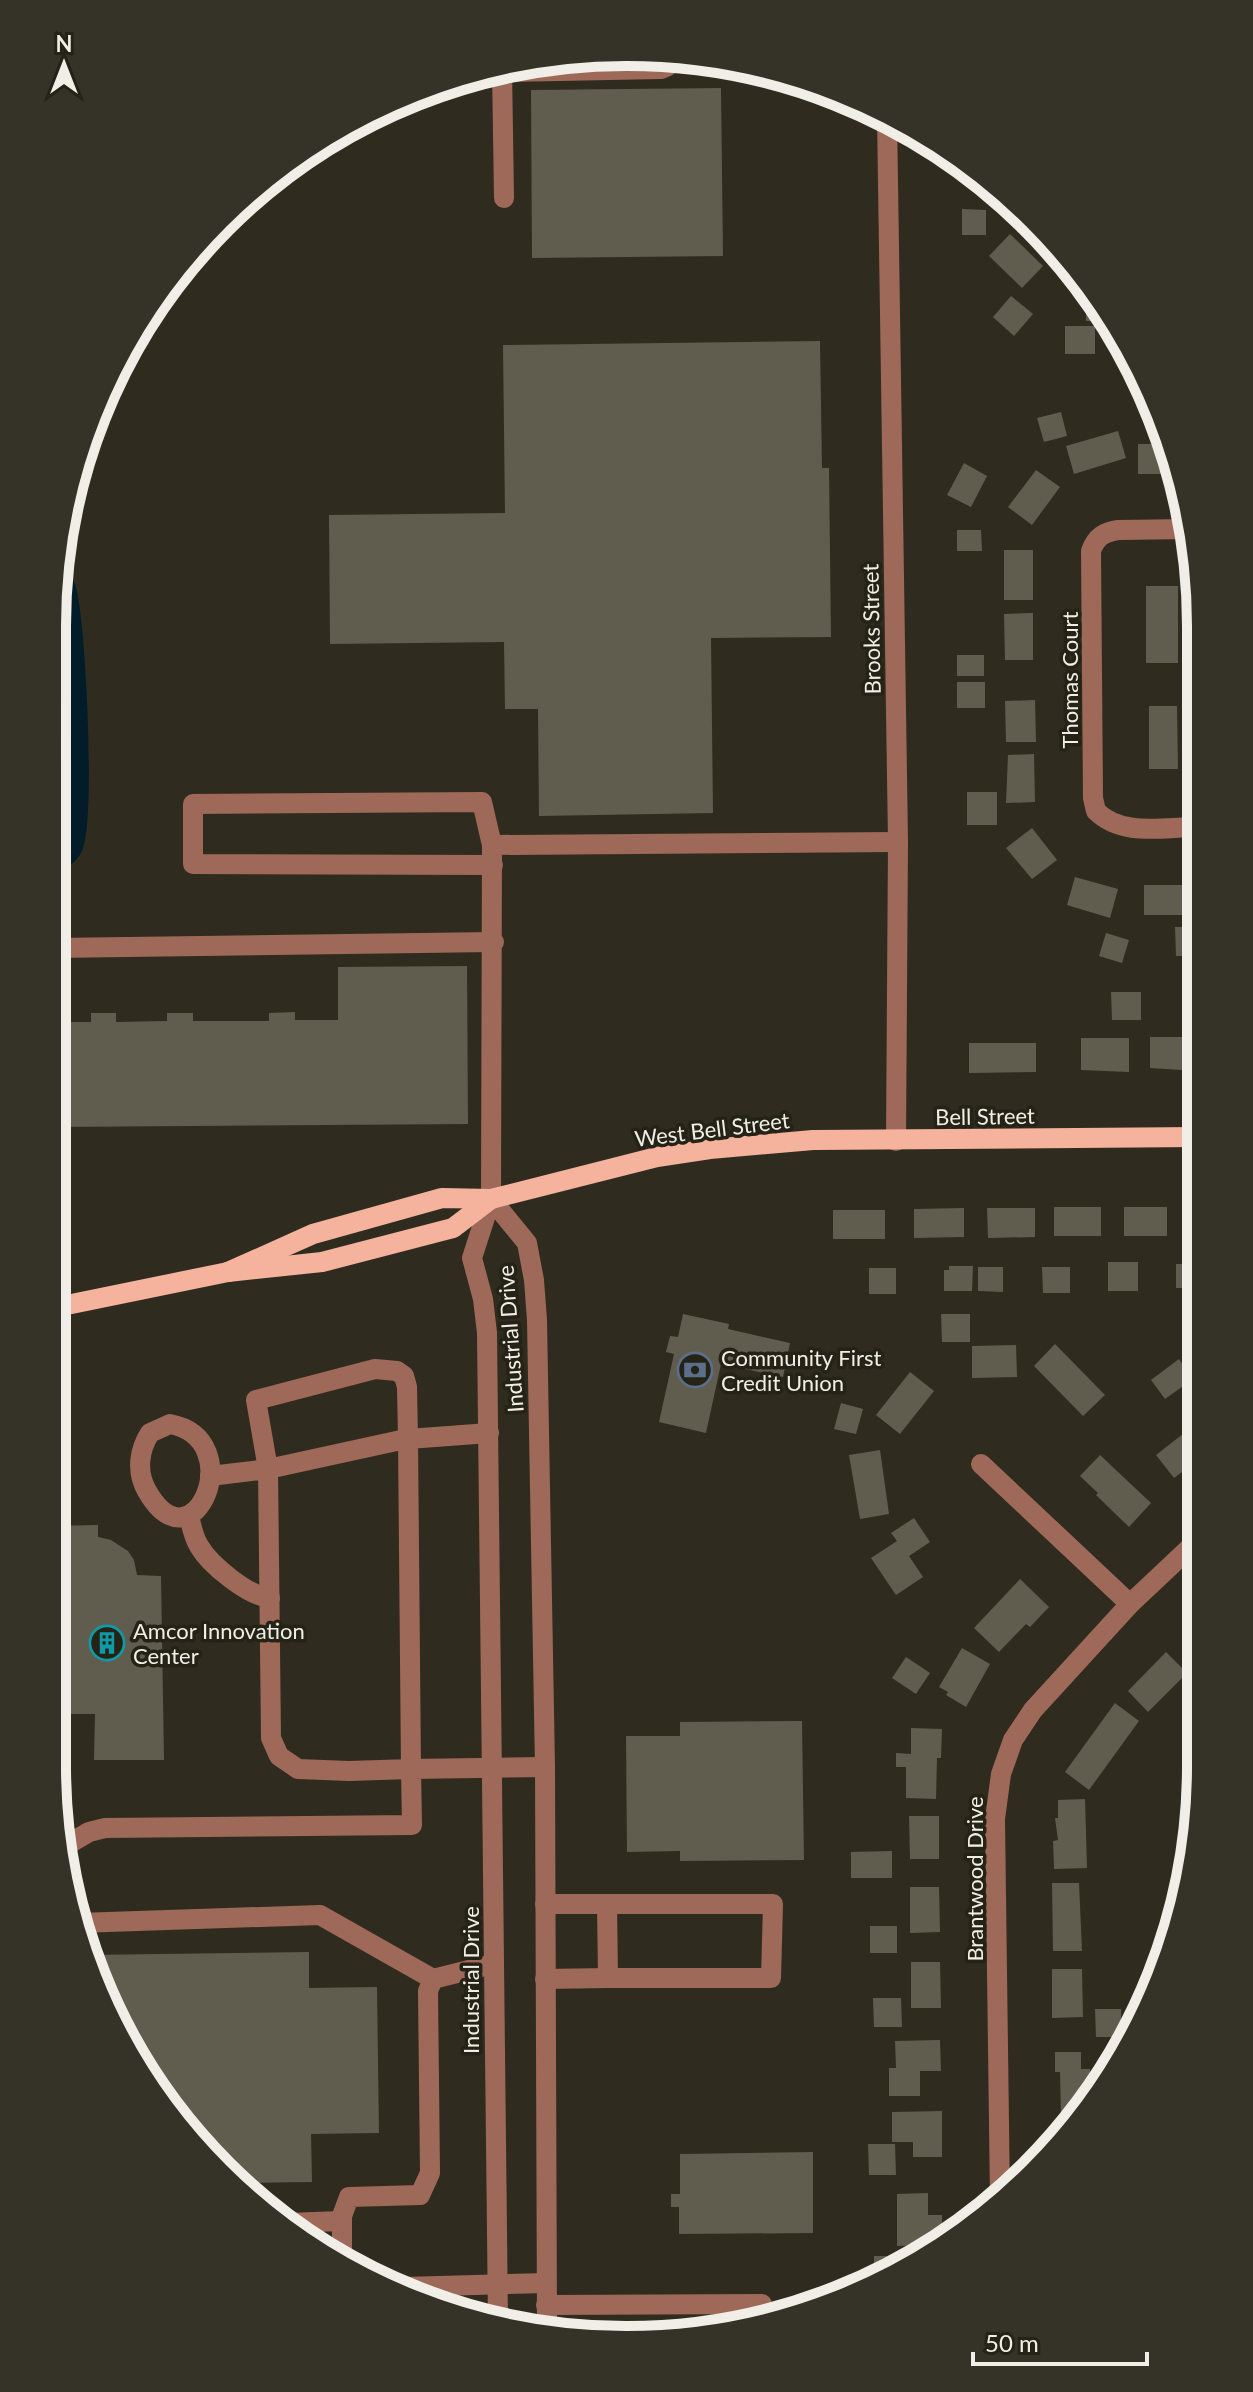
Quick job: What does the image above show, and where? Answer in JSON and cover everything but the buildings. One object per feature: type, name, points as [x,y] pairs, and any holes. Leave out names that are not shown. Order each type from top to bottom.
[{"type":"main road","name":"Bell Street","points":[[896,1141],[1187,1137]]},
{"type":"main road","name":"West Bell Street","points":[[228,1272],[313,1234],[442,1198],[491,1199],[657,1157],[710,1149],[813,1140],[896,1141]]},
{"type":"main road","name":"West Bell Street","points":[[66,1305],[228,1272],[322,1262],[453,1228],[491,1199]]},
{"type":"street","points":[[502,80],[504,198]]},
{"type":"street","name":"Brooks Street","points":[[887,131],[898,842],[896,1141]]},
{"type":"street","name":"Thomas Court","points":[[1178,529],[1107,532],[1095,541],[1091,551],[1093,798],[1096,811],[1115,826],[1187,827]]},
{"type":"street","points":[[491,1199],[494,942],[492,855],[482,802],[193,804],[193,864],[492,855],[898,842]]},
{"type":"street","points":[[66,948],[494,942]]},
{"type":"street","name":"Industrial Drive","points":[[491,1199],[472,1258],[483,1299],[487,1333],[498,2311]]},
{"type":"street","name":"Industrial Drive","points":[[491,1199],[527,1243],[534,1280],[539,1381],[545,1767],[547,2320]]},
{"type":"street","points":[[72,1842],[89,1832],[105,1828],[412,1825],[411,1769],[408,1439],[407,1387],[404,1376],[397,1371],[375,1369],[256,1400],[268,1469],[271,1738],[279,1756],[298,1769],[349,1771],[411,1769],[492,1767],[545,1767]]},
{"type":"street","points":[[163,1425],[183,1427],[203,1446],[210,1476],[199,1509],[182,1517],[168,1513],[160,1508],[145,1488],[140,1469],[145,1441],[150,1433],[163,1425]]},
{"type":"street","points":[[210,1476],[268,1469],[408,1439],[489,1433]]},
{"type":"street","points":[[981,1464],[1130,1604]]},
{"type":"street","points":[[189,1515],[199,1547],[210,1559],[251,1594],[270,1598]]},
{"type":"street","name":"Brantwood Drive","points":[[1000,2183],[995,1819],[1001,1774],[1013,1740],[1033,1710],[1130,1604],[1187,1550]]},
{"type":"street","points":[[545,1904],[773,1904],[771,1978],[545,1979]]},
{"type":"street","points":[[607,1904],[608,1978]]},
{"type":"street","points":[[89,1923],[320,1915],[433,1979],[493,1964]]},
{"type":"street","points":[[342,2249],[342,2221],[349,2197],[420,2195],[430,2173],[428,1991],[433,1979]]},
{"type":"street","points":[[302,2222],[342,2221]]},
{"type":"street","points":[[421,2287],[546,2283]]},
{"type":"street","points":[[546,2305],[762,2304]]},
{"type":"water","points":[[69,574],[76,587],[80,607],[89,765],[86,833],[82,851],[66,866]]},
{"type":"place","name":"Community First Credit Union","points":[[695,1370]]},
{"type":"place","name":"Amcor Innovation Center","points":[[107,1643]]}]
